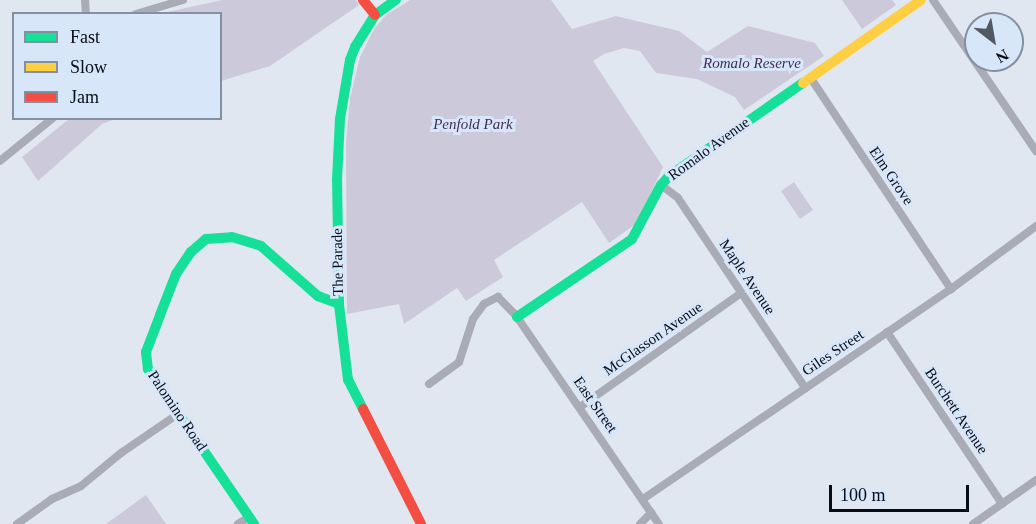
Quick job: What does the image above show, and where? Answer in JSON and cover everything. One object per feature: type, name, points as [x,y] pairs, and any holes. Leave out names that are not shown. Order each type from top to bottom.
[{"type":"street","points":[[143,12],[183,0]]},
{"type":"street","points":[[363,0],[375,15]]},
{"type":"street","name":"The Parade","points":[[396,0],[375,15],[355,47],[350,60],[340,119],[337,188],[339,304],[348,380],[421,524]]},
{"type":"street","name":"Romalo Avenue","points":[[517,317],[632,239],[661,184],[669,176],[921,0]]},
{"type":"street","points":[[933,0],[1036,151]]},
{"type":"street","name":"Elm Grove","points":[[810,77],[951,289]]},
{"type":"street","points":[[0,161],[51,120]]},
{"type":"street","name":"Maple Avenue","points":[[661,184],[678,198],[805,388]]},
{"type":"street","name":"Giles Street","points":[[643,499],[951,289],[1036,226]]},
{"type":"street","name":"Palomino Road","points":[[252,521],[148,369],[146,352],[176,274],[191,252],[206,239],[232,237],[261,246],[318,296],[339,304]]},
{"type":"street","name":"McGlasson Avenue","points":[[580,407],[741,293]]},
{"type":"street","name":"East Street","points":[[429,384],[459,362],[473,319],[484,304],[498,297],[507,303],[517,317],[659,524]]},
{"type":"street","name":"Burchett Avenue","points":[[887,332],[1002,504]]},
{"type":"street","points":[[16,524],[52,499],[81,486],[121,453],[178,414]]},
{"type":"street","points":[[973,524],[1036,480]]},
{"type":"street","points":[[640,524],[651,513]]},
{"type":"street","points":[[238,524],[252,521]]},
{"type":"green space","points":[[222,0],[356,0],[359,5],[270,66],[222,81],[222,12],[168,12]]},
{"type":"green space","name":"Penfold Park","points":[[410,0],[551,0],[572,29],[616,16],[679,31],[707,52],[748,26],[815,43],[824,56],[744,110],[735,97],[697,79],[656,73],[640,51],[624,48],[604,54],[593,61],[663,167],[637,223],[609,243],[582,202],[494,260],[503,277],[466,301],[457,288],[404,324],[399,304],[347,314],[346,142],[350,98],[360,57],[374,29],[386,15]]},
{"type":"green space","points":[[842,0],[892,0],[896,5],[862,29]]},
{"type":"green space","points":[[68,120],[112,120],[102,124],[38,181],[22,157]]},
{"type":"green space","points":[[794,182],[813,210],[800,219],[781,191]]},
{"type":"green space","points":[[146,495],[166,524],[106,524]]},
{"type":"traffic: fast","points":[[363,409],[348,380],[339,304],[337,180],[340,119],[350,60],[355,47],[375,15],[396,0]]},
{"type":"traffic: fast","points":[[517,317],[632,239],[661,185],[669,176],[803,83]]},
{"type":"traffic: fast","points":[[254,524],[148,369],[146,352],[160,315],[176,274],[191,252],[206,239],[232,237],[261,246],[318,296],[339,304]]},
{"type":"traffic: slow","points":[[803,83],[921,0]]},
{"type":"traffic: jam","points":[[363,0],[375,15]]},
{"type":"traffic: jam","points":[[363,409],[421,524]]},
{"type":"park label","name":"Romalo Reserve","points":[[752,64]]}]
